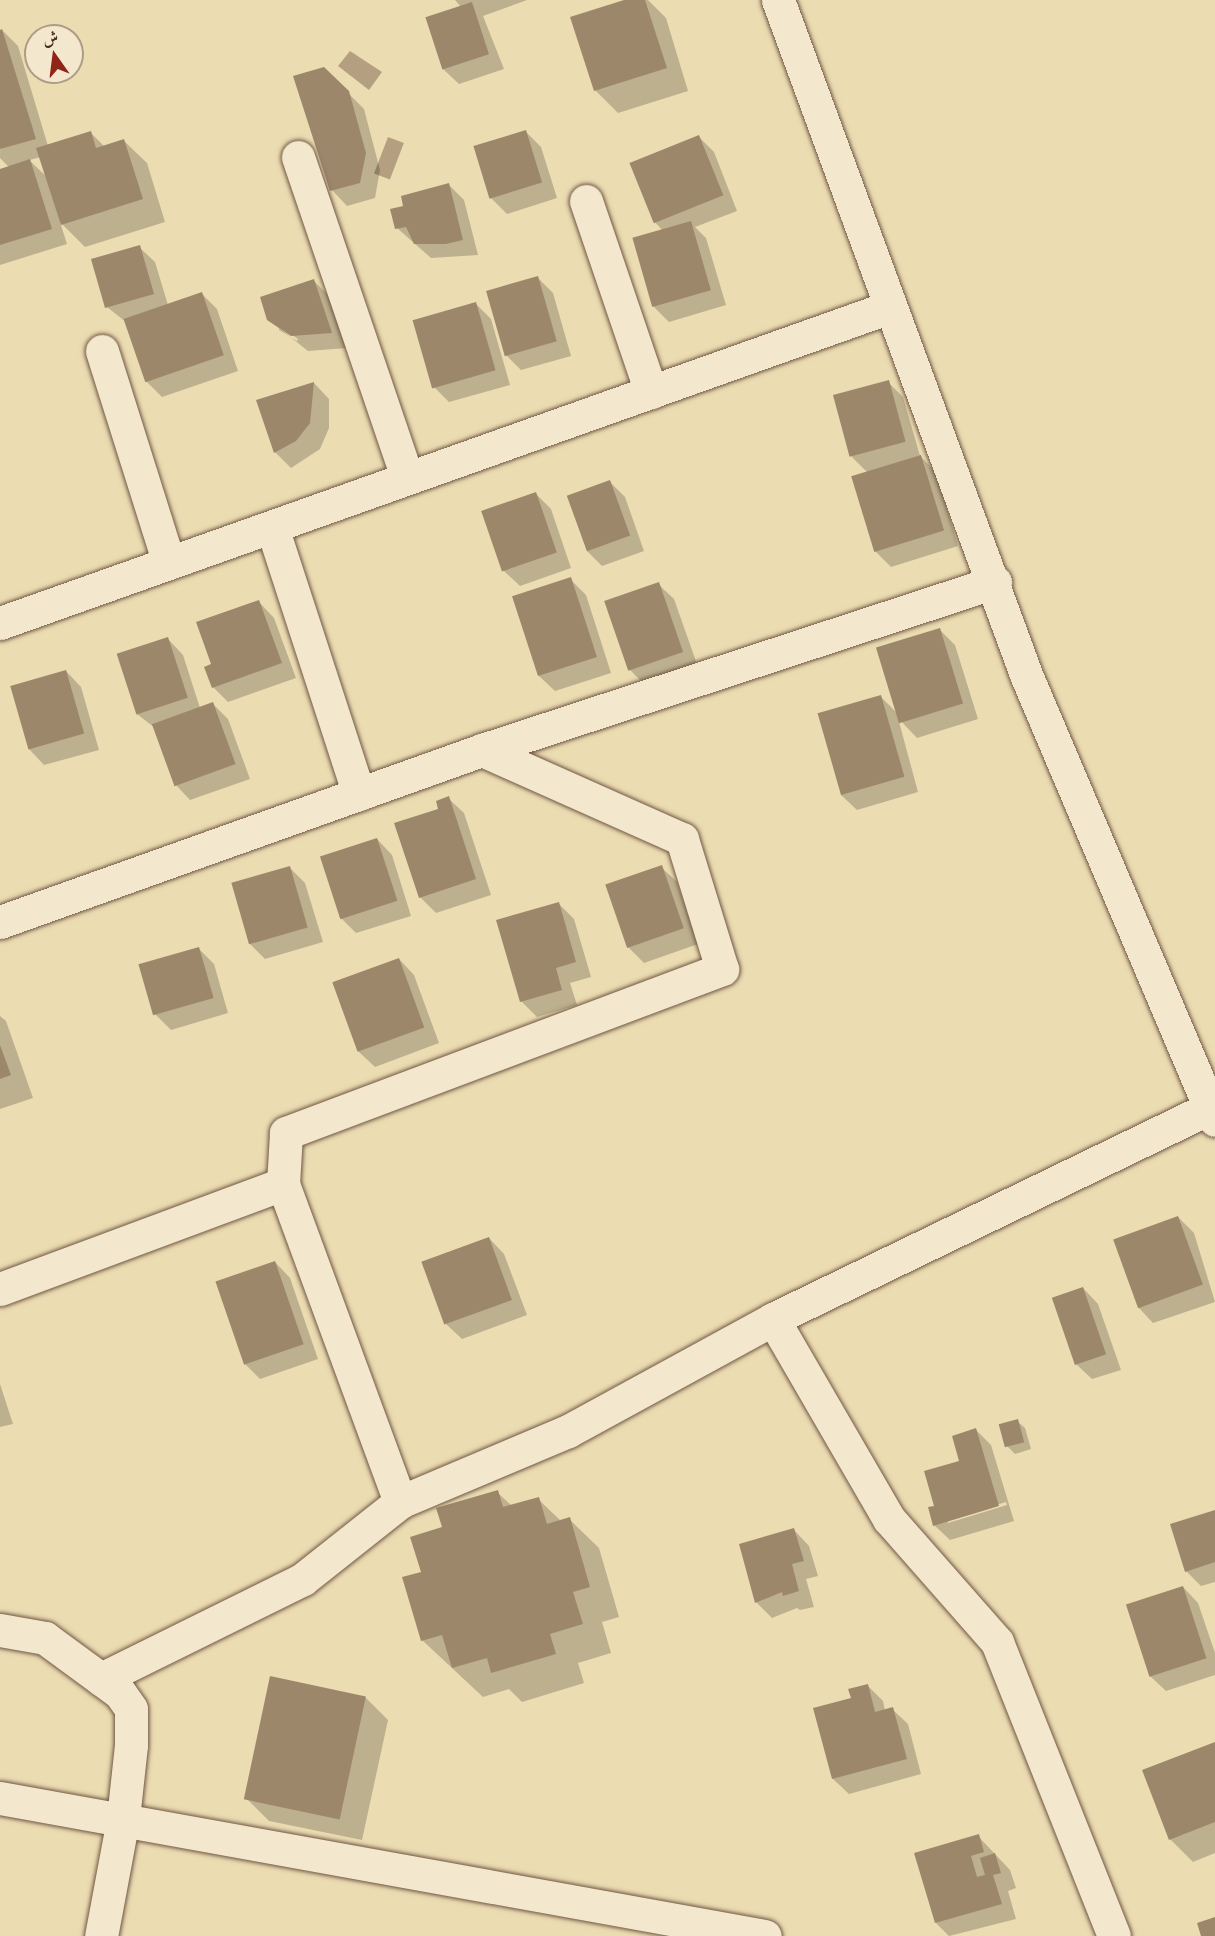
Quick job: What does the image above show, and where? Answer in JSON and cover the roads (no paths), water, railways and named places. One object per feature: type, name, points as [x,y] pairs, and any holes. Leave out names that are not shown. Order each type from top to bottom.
[{"type":"street","points":[[101,1679],[303,1579],[400,1502],[568,1431],[773,1319],[1213,1111],[1027,677],[995,582],[890,307],[778,0]]},
{"type":"street","points":[[298,157],[407,478]]},
{"type":"street","points":[[586,201],[651,392]]},
{"type":"street","points":[[0,623],[890,307]]},
{"type":"street","points":[[102,351],[169,563]]},
{"type":"street","points":[[272,526],[358,794]]},
{"type":"street","points":[[0,922],[482,750],[995,582]]},
{"type":"street","points":[[400,1502],[283,1184],[286,1133],[722,969],[682,839],[482,750]]},
{"type":"street","points":[[0,1288],[283,1184]]},
{"type":"street","points":[[773,1319],[889,1519],[998,1642],[1114,1936]]},
{"type":"street","points":[[0,1630],[45,1638],[120,1693],[131,1709],[131,1745],[123,1819],[101,1936]]},
{"type":"street","points":[[0,1798],[765,1936]]}]
